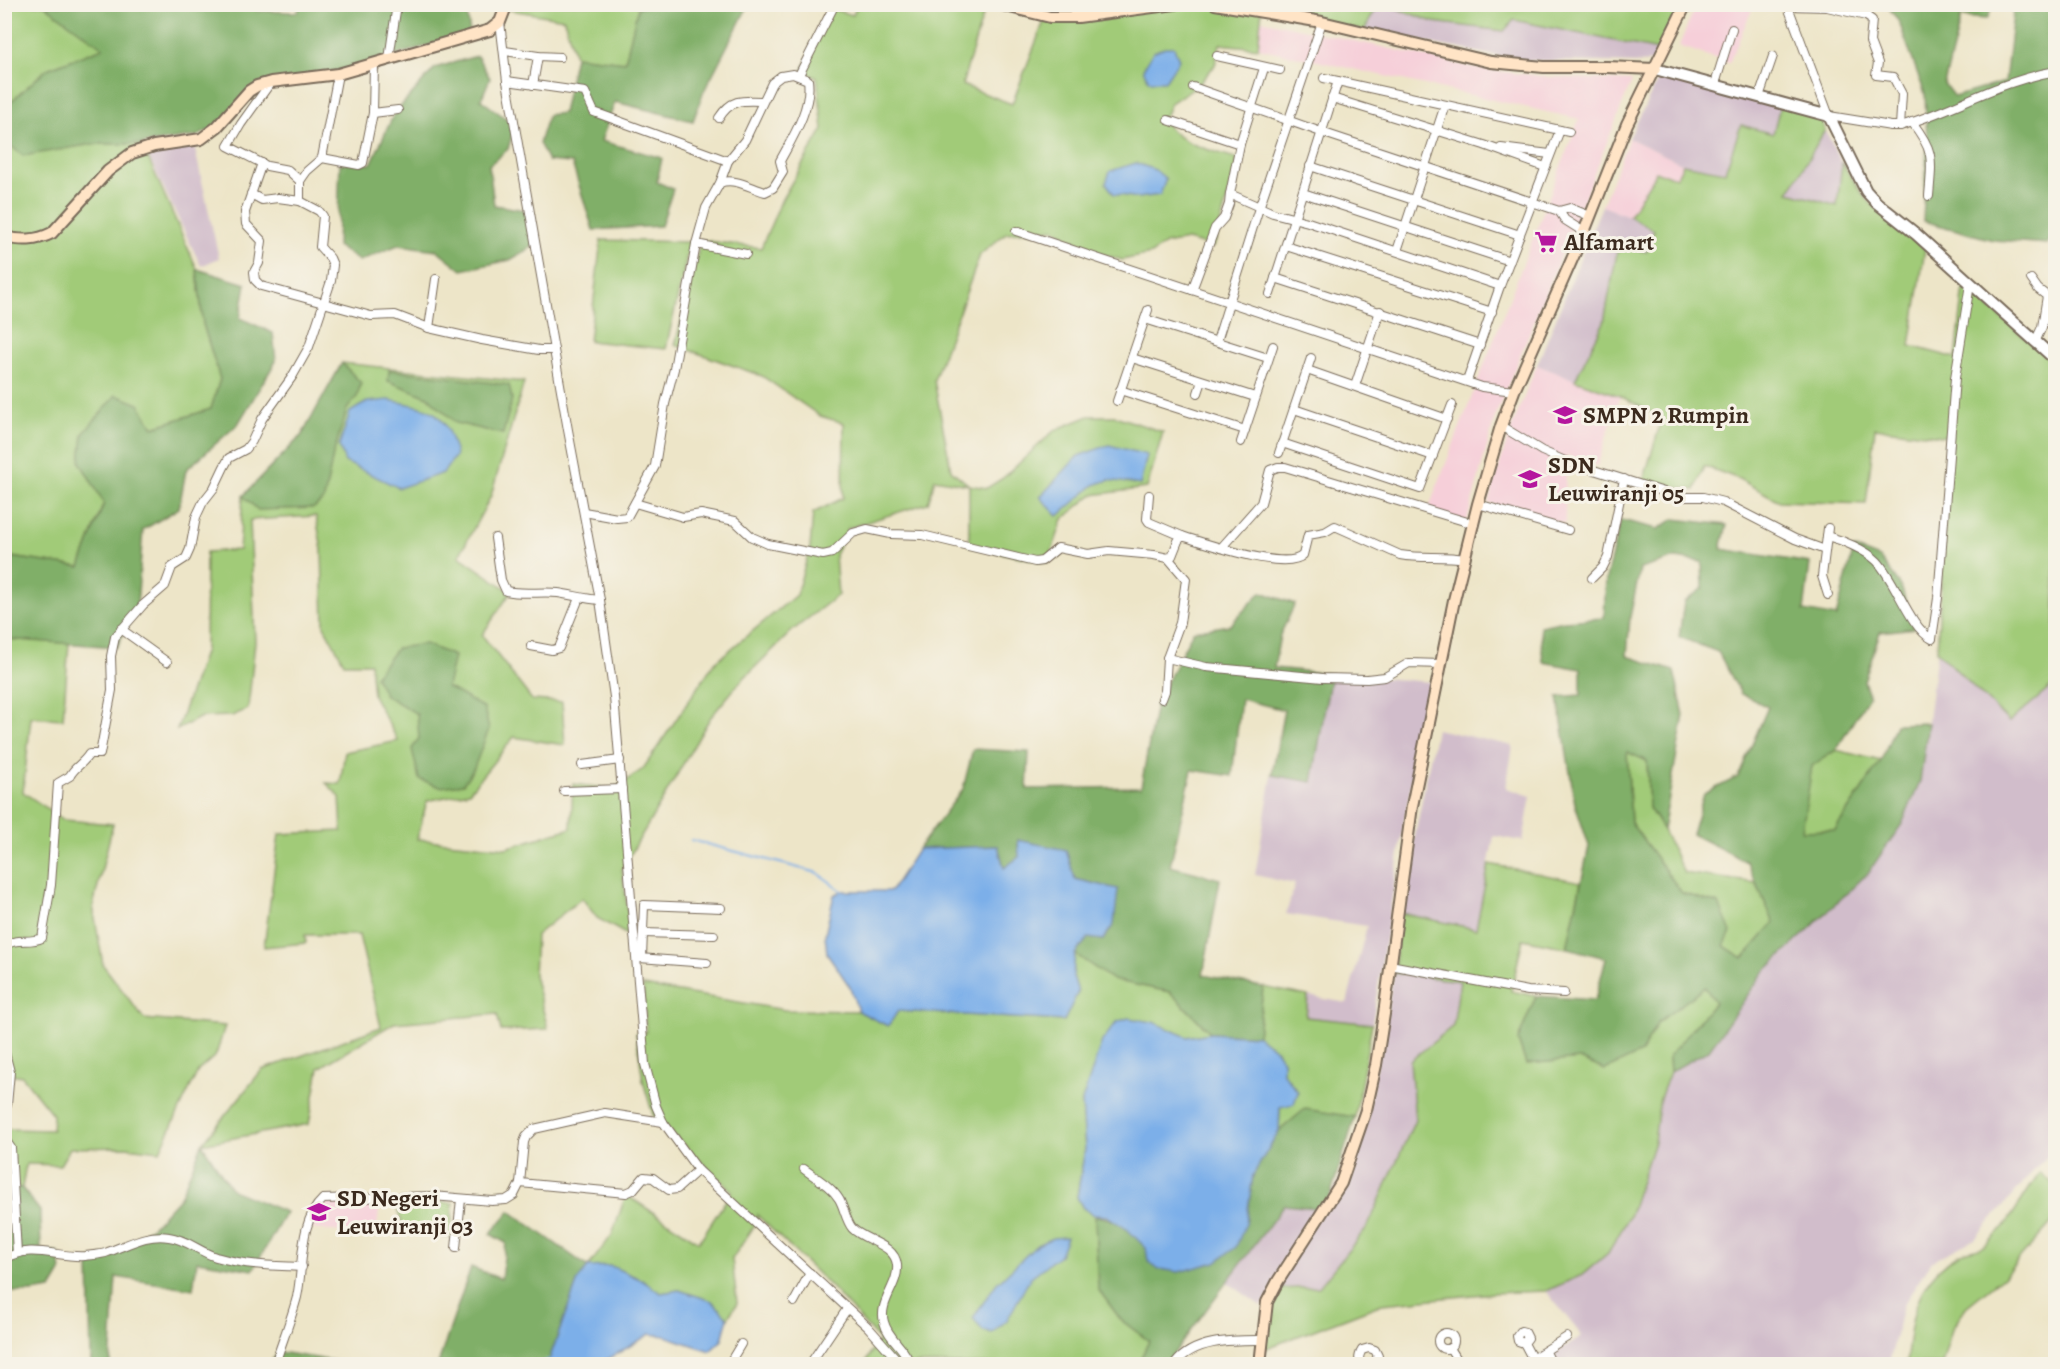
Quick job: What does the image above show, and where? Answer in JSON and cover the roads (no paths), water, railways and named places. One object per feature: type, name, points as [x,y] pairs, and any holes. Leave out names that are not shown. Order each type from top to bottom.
[{"type":"main road","points":[[4,237],[30,240],[52,233],[108,171],[132,153],[154,146],[201,139],[216,127],[249,91],[272,82],[338,74],[490,30],[500,22],[507,4]]},
{"type":"main road","points":[[998,4],[1050,17],[1078,17],[1175,4]]},
{"type":"main road","points":[[1215,4],[1322,21],[1491,62],[1544,68],[1655,69]]},
{"type":"main road","points":[[1260,1365],[1267,1302],[1341,1183],[1366,1110],[1376,1065],[1412,806],[1454,600],[1478,504],[1501,426],[1514,391],[1584,232],[1627,124],[1686,4]]},
{"type":"street","points":[[389,59],[397,4]]},
{"type":"street","points":[[799,75],[835,4]]},
{"type":"street","points":[[1866,16],[1868,4]]},
{"type":"street","points":[[1900,126],[1902,94],[1893,77],[1876,75],[1878,63],[1870,42],[1872,20],[1866,16],[1827,7],[1788,5],[1829,116],[1866,191],[2055,360]]},
{"type":"street","points":[[1217,341],[1322,21]]},
{"type":"street","points":[[500,22],[507,81],[600,600],[614,697],[639,958],[645,1064],[656,1106],[663,1122],[698,1170],[868,1327],[901,1365]]},
{"type":"street","points":[[1715,84],[1731,29]]},
{"type":"street","points":[[505,51],[560,57]]},
{"type":"street","points":[[533,85],[538,56]]},
{"type":"street","points":[[1217,56],[1280,70]]},
{"type":"street","points":[[1759,97],[1773,56]]},
{"type":"street","points":[[322,158],[359,165],[363,163],[373,113],[375,64]]},
{"type":"street","points":[[1192,290],[1215,228],[1224,218],[1229,204],[1240,144],[1264,68]]},
{"type":"street","points":[[1655,69],[1829,116],[1890,126],[1912,122],[1999,85],[2055,70]]},
{"type":"street","points":[[300,201],[300,181],[307,171],[322,158],[338,74]]},
{"type":"street","points":[[584,512],[627,517],[655,466],[696,244],[706,208],[720,183],[728,161],[746,140],[762,101],[775,80],[781,76],[799,75],[808,80],[810,91],[800,123],[780,161],[783,172],[777,184],[765,192],[735,182],[720,183]]},
{"type":"street","points":[[1324,78],[1569,132]]},
{"type":"street","points":[[507,81],[585,92],[594,112],[728,161]]},
{"type":"street","points":[[1270,294],[1338,81]]},
{"type":"street","points":[[272,82],[241,123],[228,146],[261,163],[288,170],[300,181]]},
{"type":"street","points":[[1193,87],[1533,202],[1559,210],[1570,208],[1590,216]]},
{"type":"street","points":[[1332,99],[1484,145],[1545,167]]},
{"type":"street","points":[[719,118],[725,109],[735,102],[762,101]]},
{"type":"street","points":[[1397,251],[1445,105]]},
{"type":"street","points":[[373,113],[398,110]]},
{"type":"street","points":[[1168,120],[1240,144]]},
{"type":"street","points":[[1912,122],[1923,134],[1932,158],[1929,195]]},
{"type":"street","points":[[1467,381],[1500,286],[1560,130]]},
{"type":"street","points":[[1484,145],[1550,154]]},
{"type":"street","points":[[261,163],[245,212],[246,224],[262,241],[259,263],[254,272],[255,280],[261,286],[371,316],[395,315],[429,328],[482,340],[539,350],[554,350]]},
{"type":"street","points":[[1310,166],[1520,235]]},
{"type":"street","points":[[1303,193],[1510,261]]},
{"type":"street","points":[[4,946],[14,940],[35,941],[42,938],[51,885],[58,783],[70,776],[89,754],[100,754],[112,690],[112,646],[122,629],[143,605],[165,586],[172,567],[186,558],[196,517],[203,502],[214,488],[229,458],[246,449],[252,441],[262,419],[292,377],[309,347],[331,281],[333,265],[330,258],[320,248],[323,216],[319,211],[300,201],[278,198],[262,200],[251,194]]},
{"type":"street","points":[[1230,194],[1259,208],[1500,286]]},
{"type":"street","points":[[1559,210],[1565,220],[1584,232]]},
{"type":"street","points":[[1016,231],[1467,381],[1496,390],[1514,391]]},
{"type":"street","points":[[696,244],[746,254]]},
{"type":"street","points":[[1286,246],[1492,312]]},
{"type":"street","points":[[1275,278],[1480,345]]},
{"type":"street","points":[[429,328],[436,279]]},
{"type":"street","points":[[2031,279],[2047,296],[2042,327],[2035,342]]},
{"type":"street","points":[[1828,595],[1822,576],[1828,532],[1876,560],[1906,605],[1918,629],[1932,639],[1938,598],[1955,378],[1970,284]]},
{"type":"street","points":[[1117,401],[1148,310]]},
{"type":"street","points":[[1355,386],[1380,311]]},
{"type":"street","points":[[1145,319],[1268,358]]},
{"type":"street","points":[[1241,442],[1273,346]]},
{"type":"street","points":[[1132,358],[1256,397]]},
{"type":"street","points":[[1279,453],[1311,358]]},
{"type":"street","points":[[1307,370],[1447,419]]},
{"type":"street","points":[[1198,393],[1202,381]]},
{"type":"street","points":[[1120,390],[1245,430]]},
{"type":"street","points":[[1496,390],[1510,403]]},
{"type":"street","points":[[1282,444],[1420,489],[1452,405]]},
{"type":"street","points":[[1294,409],[1433,456]]},
{"type":"street","points":[[1501,426],[1542,451],[1564,461],[1680,497],[1703,497],[1723,502],[1796,539],[1825,550]]},
{"type":"street","points":[[1221,548],[1261,503],[1270,470],[1278,467],[1285,467],[1474,524]]},
{"type":"street","points":[[1592,578],[1603,567],[1608,557],[1624,479]]},
{"type":"street","points":[[1149,495],[1147,519],[1149,522],[1182,536],[1250,557],[1294,561],[1303,555],[1308,535],[1326,532],[1335,526],[1400,555],[1450,556],[1465,559]]},
{"type":"street","points":[[635,502],[683,517],[701,514],[735,521],[752,537],[768,544],[824,555],[832,553],[854,533],[867,529],[891,534],[922,535],[1035,562],[1042,561],[1058,548],[1088,554],[1109,551],[1168,558],[1186,579],[1180,623],[1167,658],[1165,691],[1162,699]]},
{"type":"street","points":[[1478,504],[1568,530]]},
{"type":"street","points":[[1168,558],[1172,556],[1182,536]]},
{"type":"street","points":[[495,538],[501,580],[506,591],[518,594],[558,593],[600,600]]},
{"type":"street","points":[[531,646],[552,650],[559,648],[579,598]]},
{"type":"street","points":[[122,629],[167,662]]},
{"type":"street","points":[[1167,658],[1206,667],[1345,679],[1385,677],[1409,663],[1441,664]]},
{"type":"street","points":[[582,765],[620,760]]},
{"type":"street","points":[[564,791],[622,789]]},
{"type":"street","points":[[639,958],[644,905],[722,908]]},
{"type":"street","points":[[642,933],[714,935]]},
{"type":"street","points":[[639,958],[707,963]]},
{"type":"street","points":[[1390,965],[1528,991],[1564,993]]},
{"type":"street","points":[[4,1049],[10,1072],[7,1105],[4,1107]]},
{"type":"street","points":[[275,1365],[296,1298],[310,1217],[314,1208],[323,1199],[433,1196],[506,1200],[513,1195],[520,1183],[524,1142],[534,1129],[605,1113],[663,1122]]},
{"type":"street","points":[[4,1138],[11,1148],[17,1253]]},
{"type":"street","points":[[804,1169],[833,1190],[852,1228],[885,1247],[894,1256],[897,1264],[896,1277],[886,1303],[883,1320],[889,1336],[906,1356],[910,1365]]},
{"type":"street","points":[[520,1183],[620,1193],[633,1190],[644,1177],[653,1178],[669,1190],[677,1189],[698,1170]]},
{"type":"street","points":[[456,1248],[461,1199]]},
{"type":"street","points":[[4,1259],[17,1253],[48,1251],[83,1256],[107,1253],[141,1239],[170,1237],[186,1242],[213,1256],[246,1264],[302,1267]]},
{"type":"street","points":[[794,1302],[810,1273]]},
{"type":"street","points":[[810,1365],[847,1309]]},
{"type":"street","points":[[1524,1365],[1567,1337]]},
{"type":"street","points":[[1175,1365],[1182,1356],[1204,1346],[1230,1340],[1262,1340]]},
{"type":"street","points":[[1524,1342],[1533,1360]]},
{"type":"street","points":[[729,1365],[741,1344]]},
{"type":"street","points":[[1362,1365],[1359,1355],[1362,1350],[1369,1348],[1375,1350],[1378,1356],[1374,1365]]},
{"type":"street","points":[[1450,1348],[1460,1365]]},
{"type":"street","points":[[1546,1352],[1552,1365]]},
{"type":"water","points":[[1165,47],[1174,47],[1179,60],[1165,81],[1149,81],[1143,69],[1153,52]]},
{"type":"water","points":[[1136,163],[1155,170],[1166,179],[1160,195],[1138,198],[1114,194],[1106,183],[1110,171]]},
{"type":"water","points":[[389,400],[426,409],[441,419],[447,428],[456,455],[443,473],[399,488],[345,462],[339,446],[350,412],[367,402]]},
{"type":"water","points":[[1109,445],[1147,455],[1140,485],[1109,480],[1094,485],[1058,516],[1040,497],[1078,456]]},
{"type":"water","points":[[1018,840],[1066,850],[1075,879],[1118,889],[1114,924],[1103,940],[1088,938],[1075,954],[1073,976],[1078,992],[1064,1021],[898,1011],[888,1026],[858,1011],[850,987],[827,953],[825,935],[834,895],[842,891],[891,891],[918,849],[998,846],[1004,868],[1019,857]]},
{"type":"water","points":[[1128,1018],[1153,1022],[1187,1037],[1211,1033],[1258,1036],[1277,1051],[1283,1061],[1283,1073],[1298,1092],[1294,1104],[1280,1107],[1279,1131],[1253,1175],[1246,1223],[1236,1247],[1216,1262],[1179,1272],[1159,1269],[1148,1261],[1146,1248],[1128,1230],[1107,1216],[1094,1215],[1083,1208],[1077,1197],[1085,1149],[1082,1101],[1102,1041],[1117,1022]]},
{"type":"water","points":[[1067,1237],[1060,1255],[1031,1277],[1007,1320],[992,1333],[982,1330],[973,1318],[996,1284],[1037,1245],[1053,1238]]},
{"type":"water","points":[[611,1266],[640,1279],[661,1293],[679,1290],[712,1301],[728,1318],[722,1340],[710,1351],[665,1336],[650,1334],[600,1364],[550,1364],[549,1360],[578,1280],[588,1267]]},
{"type":"waterway","points":[[691,840],[818,873],[842,891]]},
{"type":"waterway","points":[[538,1364],[549,1360]]},
{"type":"place","name":"Alfamart","points":[[1546,242]]},
{"type":"place","name":"SMPN 2 Rumpin","points":[[1565,415]]},
{"type":"place","name":"SDN Leuwiranji 05","points":[[1530,479]]},
{"type":"place","name":"SD Negeri Leuwiranji 03","points":[[319,1212]]}]
